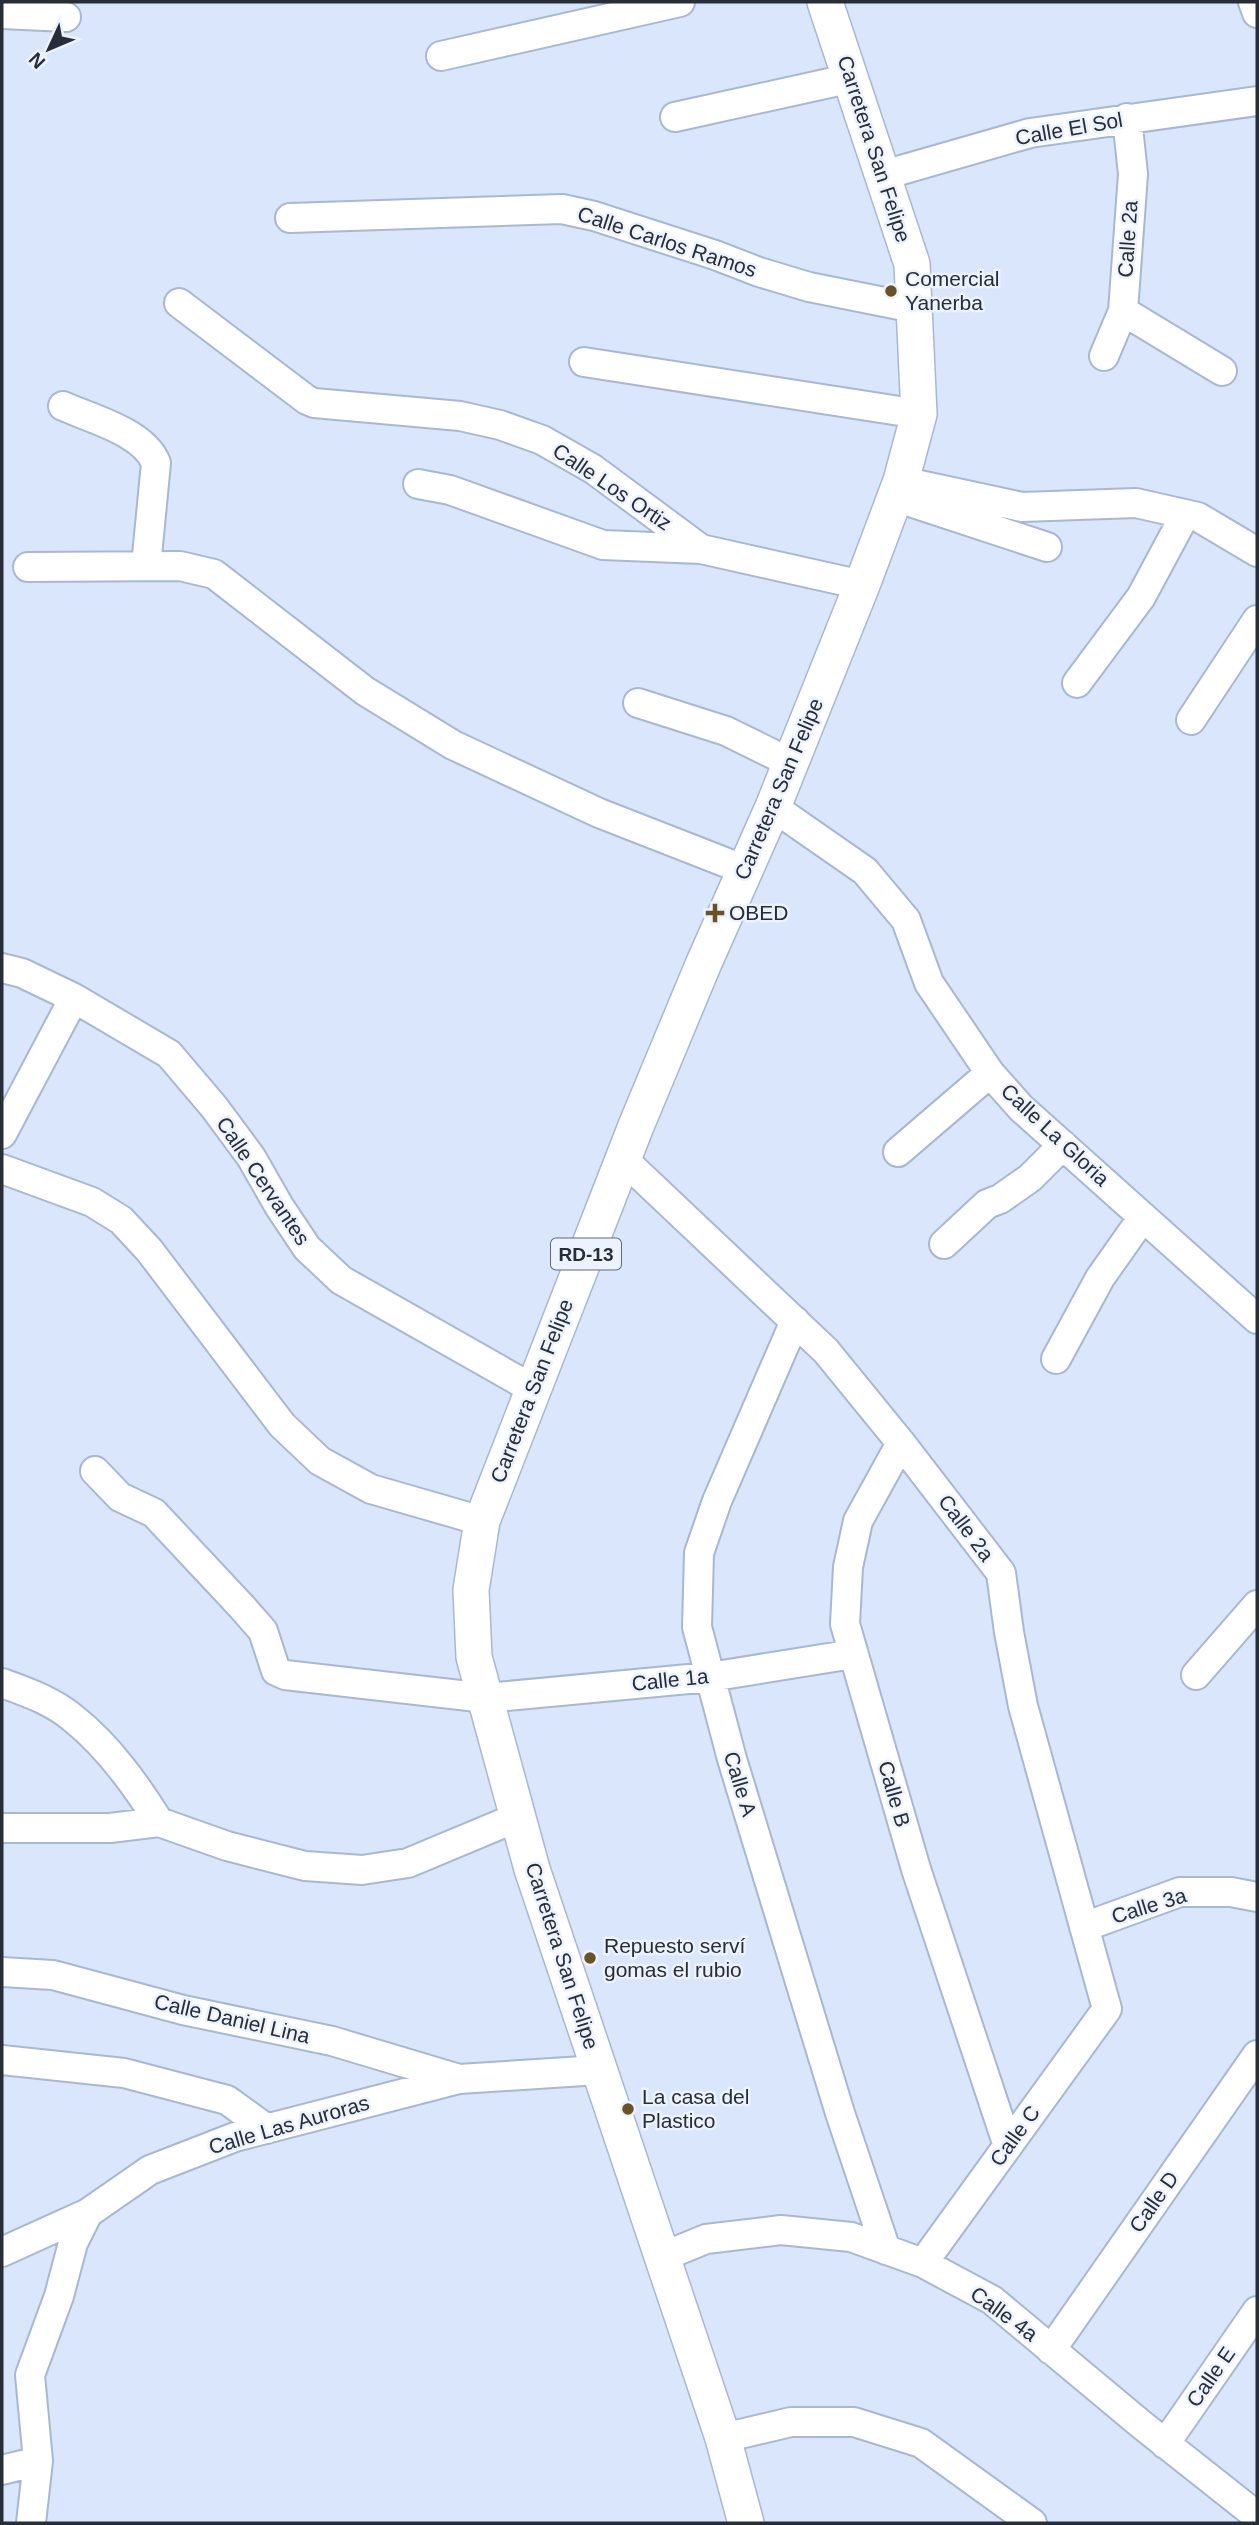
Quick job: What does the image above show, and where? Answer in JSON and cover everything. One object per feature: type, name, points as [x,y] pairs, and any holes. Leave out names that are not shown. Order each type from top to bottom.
[{"type":"main road","name":"Carretera San Felipe","points":[[746,2523],[723,2438],[532,1869],[474,1657],[471,1590],[482,1521],[623,1159],[773,807],[862,584],[898,489],[919,414],[912,264],[825,2]]},
{"type":"street","points":[[442,55],[680,2]]},
{"type":"street","points":[[1253,2],[1257,13]]},
{"type":"street","points":[[2,14],[66,17]]},
{"type":"street","points":[[674,117],[852,78]]},
{"type":"street","name":"Calle El Sol","points":[[884,175],[1030,133],[1257,101]]},
{"type":"street","name":"Calle 2a","points":[[1104,356],[1123,311],[1133,174],[1127,118]]},
{"type":"street","name":"Calle Carlos Ramos","points":[[290,218],[562,209],[594,216],[809,287],[914,308]]},
{"type":"street","name":"Calle Los Ortiz","points":[[179,303],[314,403],[460,416],[500,425],[542,440],[593,469],[701,549],[862,584]]},
{"type":"street","points":[[1123,311],[1222,371]]},
{"type":"street","points":[[584,362],[919,414]]},
{"type":"street","points":[[63,406],[130,435],[151,451],[156,463],[146,566]]},
{"type":"street","points":[[418,484],[450,491],[603,545],[701,549]]},
{"type":"street","points":[[898,489],[1022,507],[1136,503],[1198,517],[1257,552]]},
{"type":"street","points":[[898,489],[1047,547]]},
{"type":"street","points":[[1077,683],[1141,597],[1185,514]]},
{"type":"street","points":[[28,566],[180,566],[214,574],[365,691],[453,745],[598,813],[745,870]]},
{"type":"street","points":[[1191,720],[1257,620]]},
{"type":"street","points":[[638,703],[726,731],[791,763]]},
{"type":"street","name":"Calle La Gloria","points":[[773,807],[865,871],[906,920],[929,983],[990,1073],[1021,1108],[1257,1319]]},
{"type":"street","name":"Calle Cervantes","points":[[2,968],[22,973],[74,998],[169,1054],[214,1107],[251,1157],[307,1248],[341,1280],[533,1389]]},
{"type":"street","points":[[2,1135],[74,998]]},
{"type":"street","points":[[898,1153],[990,1073]]},
{"type":"street","points":[[944,1244],[987,1204],[1000,1199],[1030,1178],[1063,1146]]},
{"type":"street","name":"Calle 2a","points":[[623,1159],[826,1351],[1001,1573],[1023,1706],[1107,2009]]},
{"type":"street","points":[[2,1169],[92,1202],[121,1220],[149,1250],[282,1425],[320,1461],[371,1489],[482,1521]]},
{"type":"street","points":[[1056,1359],[1100,1278],[1143,1217]]},
{"type":"street","name":"Calle A","points":[[795,1321],[716,1501],[699,1553],[696,1627],[732,1759],[840,2113],[886,2250]]},
{"type":"street","name":"Calle B","points":[[901,1443],[859,1521],[848,1567],[845,1624],[916,1869],[1007,2146]]},
{"type":"street","name":"Calle 1a","points":[[95,1471],[120,1497],[154,1513],[242,1607],[262,1631],[276,1671],[285,1675],[486,1698],[710,1677],[852,1654]]},
{"type":"street","points":[[1196,1675],[1257,1605]]},
{"type":"street","points":[[2,1683],[39,1697],[74,1718],[123,1770],[159,1822]]},
{"type":"street","points":[[2,1828],[110,1828],[159,1822],[228,1846],[305,1866],[362,1870],[408,1863],[518,1818]]},
{"type":"street","name":"Calle 3a","points":[[1084,1927],[1180,1892],[1231,1892],[1257,1897]]},
{"type":"street","name":"Calle Daniel Lina","points":[[2,1972],[53,1975],[183,2010],[332,2041],[459,2079]]},
{"type":"street","name":"Calle C","points":[[923,2263],[1107,2009]]},
{"type":"street","name":"Calle D","points":[[1051,2350],[1257,2055]]},
{"type":"street","points":[[2,2060],[124,2073],[228,2100],[267,2129]]},
{"type":"street","name":"Calle Las Auroras","points":[[2,2252],[88,2213],[150,2170],[235,2137],[459,2079],[599,2070]]},
{"type":"street","points":[[31,2523],[38,2461],[30,2375],[59,2296],[73,2243],[88,2213]]},
{"type":"street","name":"Calle 4a","points":[[662,2257],[706,2239],[781,2230],[851,2237],[923,2263],[992,2301],[1257,2516]]},
{"type":"street","name":"Calle E","points":[[1165,2444],[1257,2311]]},
{"type":"street","points":[[723,2438],[791,2422],[854,2422],[921,2443],[1032,2523]]},
{"type":"street","points":[[2,2470],[38,2461]]},
{"type":"place","name":"Comercial Yanerba","points":[[891,291]]},
{"type":"place","name":"OBED","points":[[715,913]]},
{"type":"place","name":"Repuesto serví gomas el rubio","points":[[590,1958]]},
{"type":"place","name":"La casa del Plastico","points":[[628,2109]]}]
